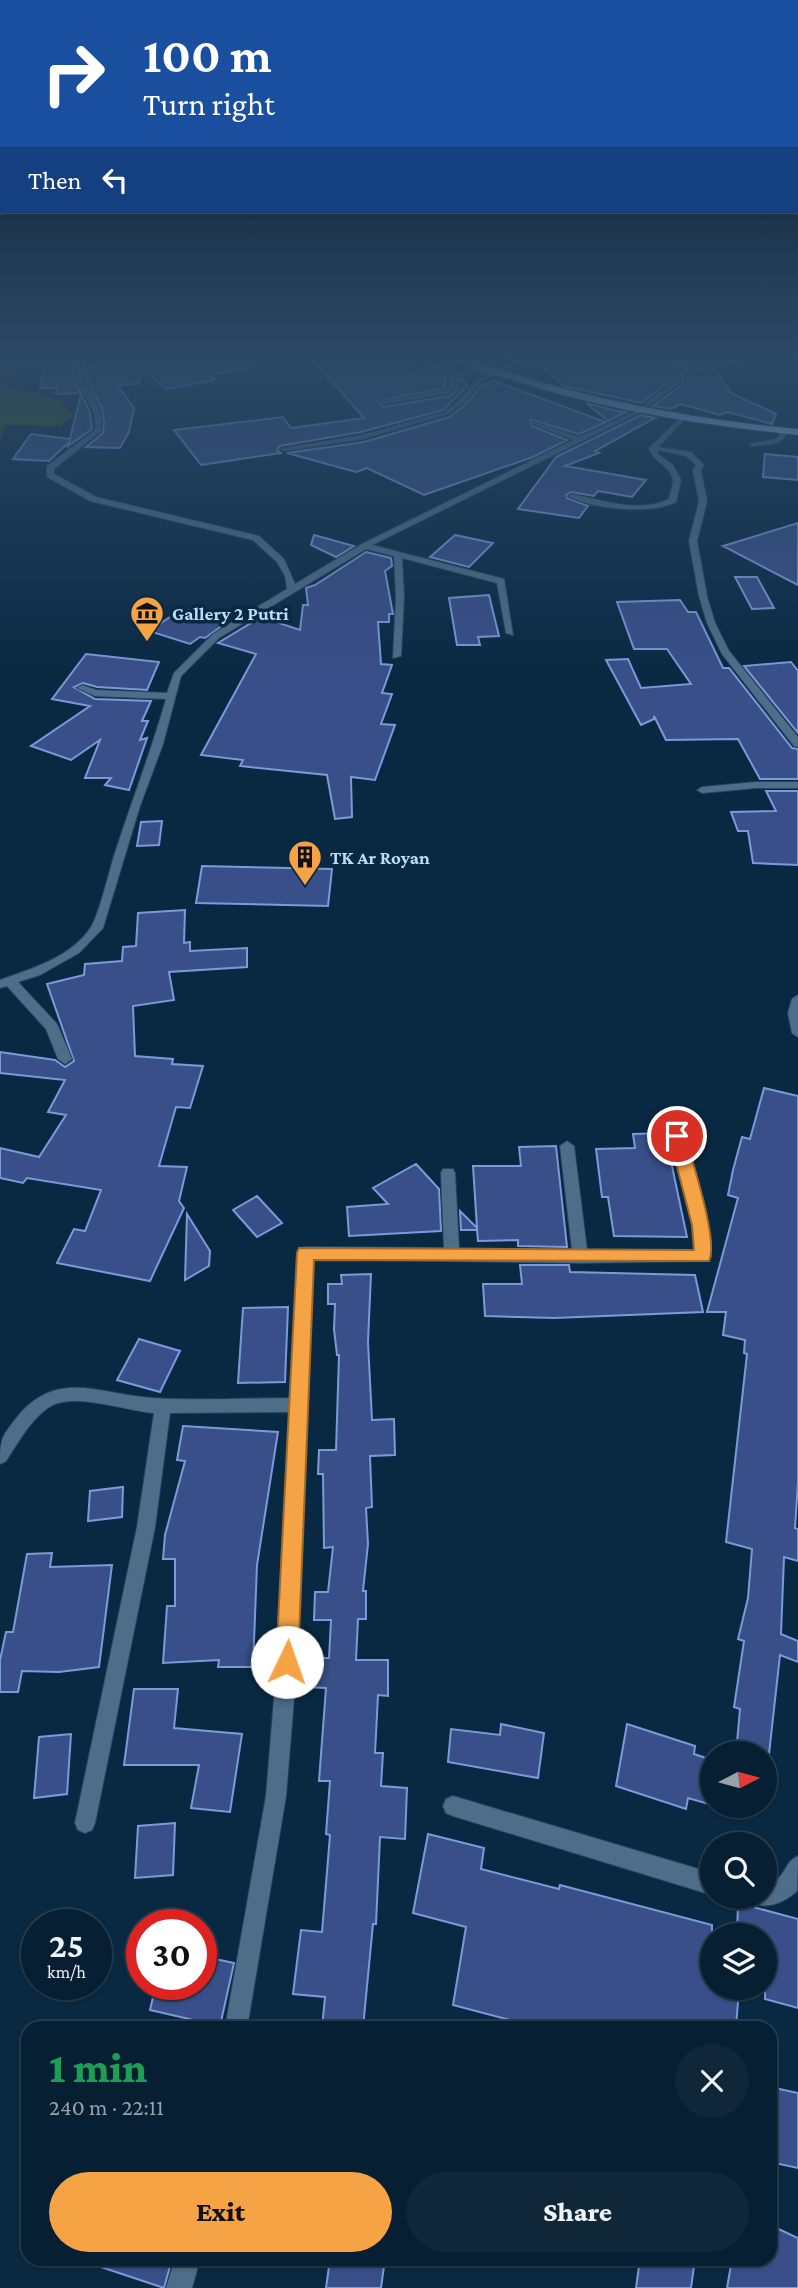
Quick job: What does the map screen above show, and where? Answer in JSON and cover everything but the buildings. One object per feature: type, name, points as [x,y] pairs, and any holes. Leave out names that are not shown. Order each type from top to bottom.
[{"type":"street","points":[[56,464],[50,468],[50,475],[93,499],[256,538],[270,547],[286,569],[292,580],[292,592]]},
{"type":"street","points":[[65,1059],[52,1027],[5,983],[56,962],[75,950],[97,928],[177,675],[216,636],[365,546],[532,464]]},
{"type":"street","points":[[572,496],[642,507],[665,506],[673,500],[677,480],[666,464]]},
{"type":"street","points":[[699,464],[703,501],[693,541],[711,623],[725,652],[798,744]]},
{"type":"street","points":[[365,546],[501,581],[510,633]]},
{"type":"street","points":[[396,656],[400,598],[398,554]]},
{"type":"street","points":[[82,688],[95,693],[172,696]]},
{"type":"street","points":[[702,790],[747,785],[798,785]]},
{"type":"street","points":[[798,999],[794,1013],[798,1032]]},
{"type":"street","points":[[237,2021],[276,1796],[287,1662],[305,1253],[703,1256],[700,1225],[677,1136]]},
{"type":"street","points":[[567,1146],[580,1257]]},
{"type":"street","points":[[448,1173],[452,1255]]},
{"type":"street","points":[[0,1456],[33,1412],[47,1399],[74,1395],[150,1407],[300,1405]]},
{"type":"street","points":[[85,1822],[146,1527],[163,1406]]},
{"type":"street","points":[[453,1806],[700,1880]]},
{"type":"street","points":[[777,1892],[793,1883],[798,1867]]},
{"type":"street","points":[[179,2288],[186,2266]]},
{"type":"place","name":"Gallery 2 Putri","points":[[147,643]]},
{"type":"place","name":"TK Ar Royan","points":[[305,887]]},
{"type":"route","points":[[287,1662],[305,1253],[703,1256],[700,1225],[677,1136]]}]
